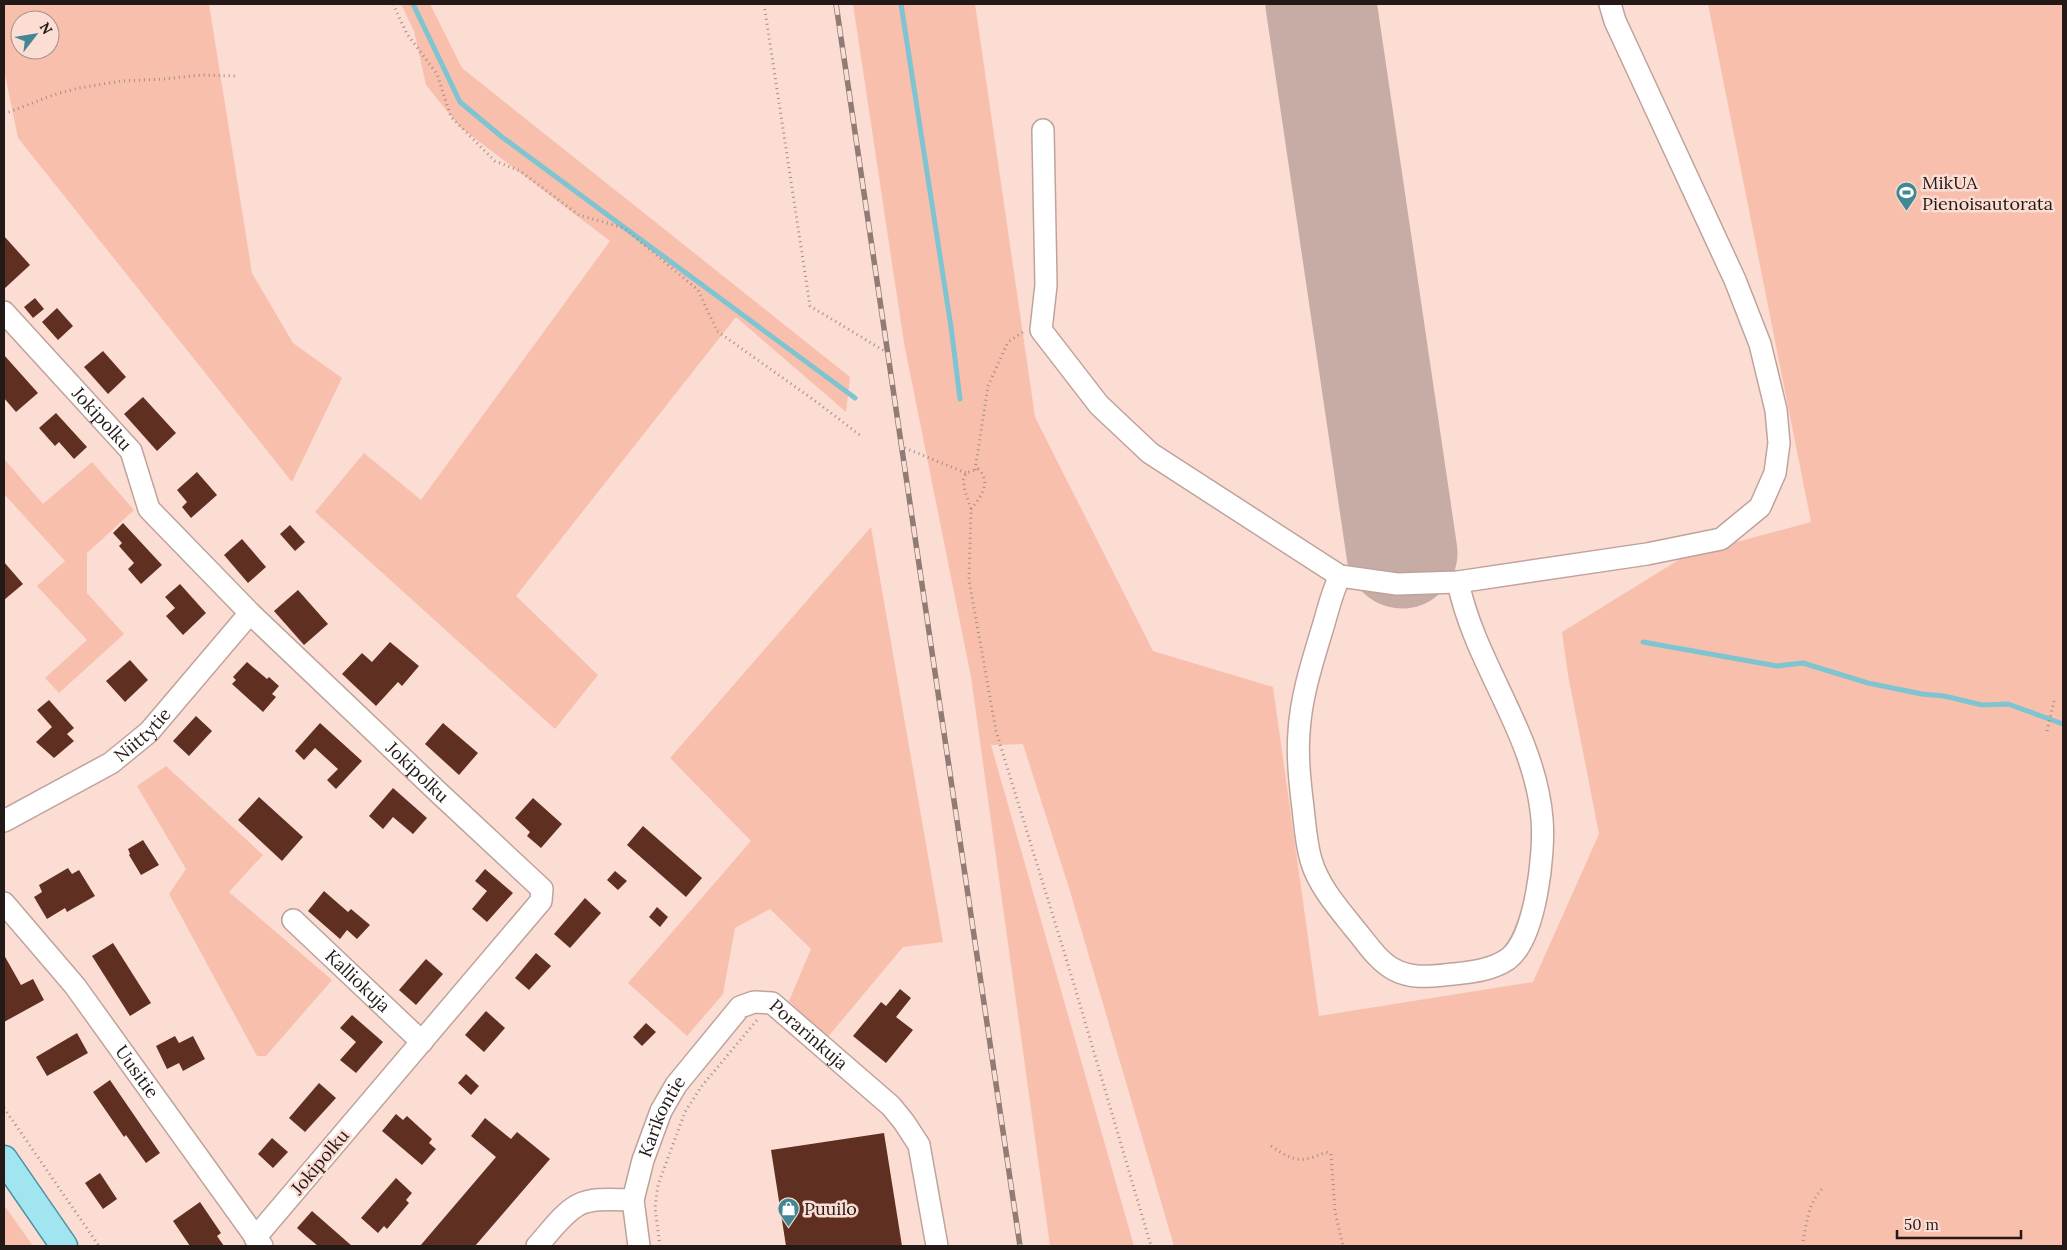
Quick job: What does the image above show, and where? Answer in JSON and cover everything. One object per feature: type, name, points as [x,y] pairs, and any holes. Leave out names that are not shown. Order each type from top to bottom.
[{"type":"main road","points":[[4,1159],[64,1246]]},
{"type":"street","points":[[1043,130],[1046,285],[1041,330],[1099,405],[1150,453],[1340,576],[1397,584],[1458,582],[1647,554],[1721,539],[1760,507],[1775,473],[1779,442],[1776,410],[1760,344],[1736,280],[1615,21],[1610,4]]},
{"type":"street","name":"Jokipolku","points":[[4,312],[131,451],[149,509],[250,612],[542,889],[541,900],[258,1242]]},
{"type":"street","points":[[1340,576],[1331,594],[1303,701],[1299,733],[1301,787],[1306,836],[1311,861],[1317,875],[1345,917],[1377,956],[1391,968],[1406,975],[1422,977],[1478,972],[1509,958],[1518,948],[1525,934],[1537,889],[1542,858],[1542,819],[1529,756],[1474,637],[1462,605],[1458,582]]},
{"type":"street","name":"Niittytie","points":[[4,821],[112,764],[149,732],[250,612]]},
{"type":"street","name":"Uusitie","points":[[4,904],[74,986],[157,1098],[258,1242]]},
{"type":"street","name":"Kalliokuja","points":[[293,920],[422,1042]]},
{"type":"street","name":"Porarinkuja","points":[[740,1007],[754,1002],[772,1003],[891,1106],[920,1146],[937,1246]]},
{"type":"street","name":"Karikontie","points":[[639,1246],[632,1200],[643,1160],[661,1111],[676,1085],[740,1007]]},
{"type":"street","points":[[537,1246],[566,1214],[580,1204],[593,1201],[632,1200]]},
{"type":"path","points":[[393,4],[407,34],[437,74],[451,117],[495,161],[520,171],[579,216],[624,228],[698,290],[717,331],[861,436]]},
{"type":"path","points":[[764,4],[810,306],[886,352]]},
{"type":"path","points":[[4,114],[53,95],[79,88],[121,81],[200,75],[235,76]]},
{"type":"path","points":[[975,470],[988,386],[1008,342],[1023,331],[1041,330]]},
{"type":"path","points":[[900,446],[966,473],[975,470],[982,473],[985,481],[984,489],[971,509]]},
{"type":"path","points":[[966,473],[964,480],[965,491],[971,509],[969,580],[996,731],[1073,981],[1150,1246]]},
{"type":"path","points":[[2046,731],[2054,701]]},
{"type":"path","points":[[660,1246],[655,1208],[658,1185],[684,1112],[691,1099],[772,1003]]},
{"type":"path","points":[[4,1108],[99,1246]]},
{"type":"path","points":[[1271,1146],[1298,1160],[1308,1160],[1326,1152],[1331,1154],[1335,1212],[1342,1246]]},
{"type":"path","points":[[1802,1246],[1810,1206],[1815,1196],[1824,1187]]},
{"type":"shaded area","points":[[4,4],[209,4],[252,273],[293,343],[342,378],[292,482],[18,138],[4,70]]},
{"type":"shaded area","points":[[401,4],[430,4],[462,68],[850,377],[846,412],[736,317],[516,596],[598,675],[555,729],[315,512],[364,453],[421,500],[610,241],[460,127],[426,85],[414,31]]},
{"type":"shaded area","points":[[853,4],[975,4],[1035,417],[1153,651],[1273,687],[1319,1016],[1533,982],[1599,834],[1568,675],[1562,632],[1685,556],[1811,522],[1708,4],[2063,4],[2063,1246],[1174,1246],[1069,888],[1023,744],[991,745],[1134,1246],[1050,1246],[971,677],[904,343]]},
{"type":"shaded area","points":[[4,459],[43,504],[92,462],[134,510],[87,553],[87,593],[124,634],[59,693],[45,678],[87,640],[37,586],[65,561],[4,494]]},
{"type":"shaded area","points":[[871,527],[943,942],[903,947],[827,1038],[789,1001],[811,949],[770,909],[735,928],[723,994],[687,1036],[628,983],[751,841],[670,758]]},
{"type":"shaded area","points":[[166,766],[263,855],[229,892],[332,980],[266,1056],[257,1056],[169,894],[186,869],[137,786]]},
{"type":"shaded area","points":[[4,1205],[33,1246],[4,1246]]},
{"type":"building","points":[[4,236],[30,265],[4,289]]},
{"type":"building","points":[[35,298],[44,309],[33,318],[24,307]]},
{"type":"building","points":[[57,308],[73,326],[58,340],[42,322]]},
{"type":"building","points":[[103,351],[126,377],[108,394],[84,367]]},
{"type":"building","points":[[4,355],[38,393],[16,412],[4,398]]},
{"type":"building","points":[[143,397],[176,433],[157,451],[124,414]]},
{"type":"building","points":[[56,413],[87,447],[74,459],[59,442],[55,446],[39,428]]},
{"type":"building","points":[[197,472],[217,495],[191,518],[182,507],[187,502],[177,490]]},
{"type":"building","points":[[123,523],[162,565],[141,584],[128,569],[134,563],[119,546],[122,543],[113,533]]},
{"type":"building","points":[[290,525],[305,542],[295,551],[280,534]]},
{"type":"building","points":[[242,539],[266,567],[248,583],[224,555]]},
{"type":"building","points":[[4,562],[23,584],[4,600]]},
{"type":"building","points":[[180,584],[206,613],[183,635],[166,616],[175,608],[165,597]]},
{"type":"building","points":[[298,590],[328,624],[304,645],[274,611]]},
{"type":"building","points":[[390,642],[419,666],[402,686],[398,682],[376,706],[342,674],[362,653],[372,662]]},
{"type":"building","points":[[130,660],[148,680],[125,702],[106,681]]},
{"type":"building","points":[[247,662],[267,679],[269,677],[279,686],[272,694],[276,697],[263,712],[232,684],[236,680],[233,677]]},
{"type":"building","points":[[49,700],[74,728],[67,734],[74,741],[54,758],[36,742],[52,727],[37,710]]},
{"type":"building","points":[[196,716],[212,731],[189,756],[173,741]]},
{"type":"building","points":[[320,723],[362,761],[336,789],[327,780],[338,769],[315,748],[304,760],[295,751]]},
{"type":"building","points":[[443,723],[478,753],[459,775],[425,744]]},
{"type":"building","points":[[393,788],[427,818],[413,834],[393,817],[383,829],[369,816]]},
{"type":"building","points":[[259,797],[303,837],[282,861],[238,820]]},
{"type":"building","points":[[533,798],[562,824],[541,848],[527,836],[530,832],[515,818]]},
{"type":"building","points":[[643,826],[702,878],[686,897],[627,845]]},
{"type":"building","points":[[143,840],[159,865],[141,875],[129,855],[128,849]]},
{"type":"building","points":[[68,868],[72,874],[79,870],[95,896],[67,912],[65,908],[47,919],[34,897],[42,892],[39,885]]},
{"type":"building","points":[[485,869],[513,893],[487,922],[472,909],[487,891],[475,881]]},
{"type":"building","points":[[615,871],[627,881],[618,890],[607,880]]},
{"type":"building","points":[[324,891],[348,912],[351,909],[370,925],[357,939],[347,930],[340,939],[308,911]]},
{"type":"building","points":[[585,898],[601,913],[570,948],[554,934]]},
{"type":"building","points":[[657,907],[668,917],[660,927],[649,917]]},
{"type":"building","points":[[113,943],[151,1003],[130,1016],[92,956]]},
{"type":"building","points":[[536,953],[551,966],[529,990],[515,978]]},
{"type":"building","points":[[4,955],[21,985],[33,979],[44,1000],[4,1022]]},
{"type":"building","points":[[426,959],[443,974],[416,1005],[399,990]]},
{"type":"building","points":[[900,989],[911,998],[896,1017],[913,1030],[886,1063],[853,1036],[881,1002],[886,1006]]},
{"type":"building","points":[[486,1011],[505,1028],[484,1052],[465,1035]]},
{"type":"building","points":[[352,1015],[383,1042],[356,1073],[340,1060],[356,1042],[340,1028]]},
{"type":"building","points":[[646,1023],[656,1032],[642,1046],[633,1037]]},
{"type":"building","points":[[77,1033],[88,1053],[47,1076],[36,1057]]},
{"type":"building","points":[[175,1036],[179,1043],[193,1036],[205,1059],[183,1071],[179,1063],[167,1069],[156,1046]]},
{"type":"building","points":[[466,1074],[479,1086],[471,1095],[458,1083]]},
{"type":"building","points":[[110,1080],[160,1153],[146,1163],[126,1135],[124,1137],[93,1092]]},
{"type":"building","points":[[319,1083],[336,1098],[305,1132],[289,1118]]},
{"type":"building","points":[[396,1114],[403,1120],[407,1116],[432,1139],[429,1143],[436,1149],[422,1165],[382,1131]]},
{"type":"building","points":[[485,1118],[511,1139],[517,1132],[550,1159],[475,1246],[420,1246],[496,1157],[471,1136]]},
{"type":"building","points":[[884,1133],[902,1246],[786,1246],[771,1150]]},
{"type":"building","points":[[272,1138],[288,1152],[273,1168],[258,1154]]},
{"type":"building","points":[[100,1173],[117,1199],[103,1209],[85,1183]]},
{"type":"building","points":[[396,1178],[412,1193],[406,1200],[409,1203],[387,1229],[384,1226],[378,1233],[361,1218]]},
{"type":"building","points":[[200,1202],[221,1233],[217,1236],[224,1246],[190,1246],[173,1221]]},
{"type":"building","points":[[312,1211],[352,1246],[318,1246],[306,1236],[297,1228]]},
{"type":"waterway","points":[[413,4],[460,102],[502,137],[855,398]]},
{"type":"waterway","points":[[901,4],[951,327],[960,399]]},
{"type":"waterway","points":[[1643,642],[1777,666],[1803,663],[1868,683],[1922,694],[1944,696],[1982,705],[2008,704],[2063,724]]},
{"type":"runway","points":[[1321,4],[1402,553]]},
{"type":"railway","points":[[836,4],[1020,1246]]},
{"type":"place","name":"MikUA Pienoisautorata","points":[[1906,212]]},
{"type":"place","name":"Puuilo","points":[[788,1228]]}]
